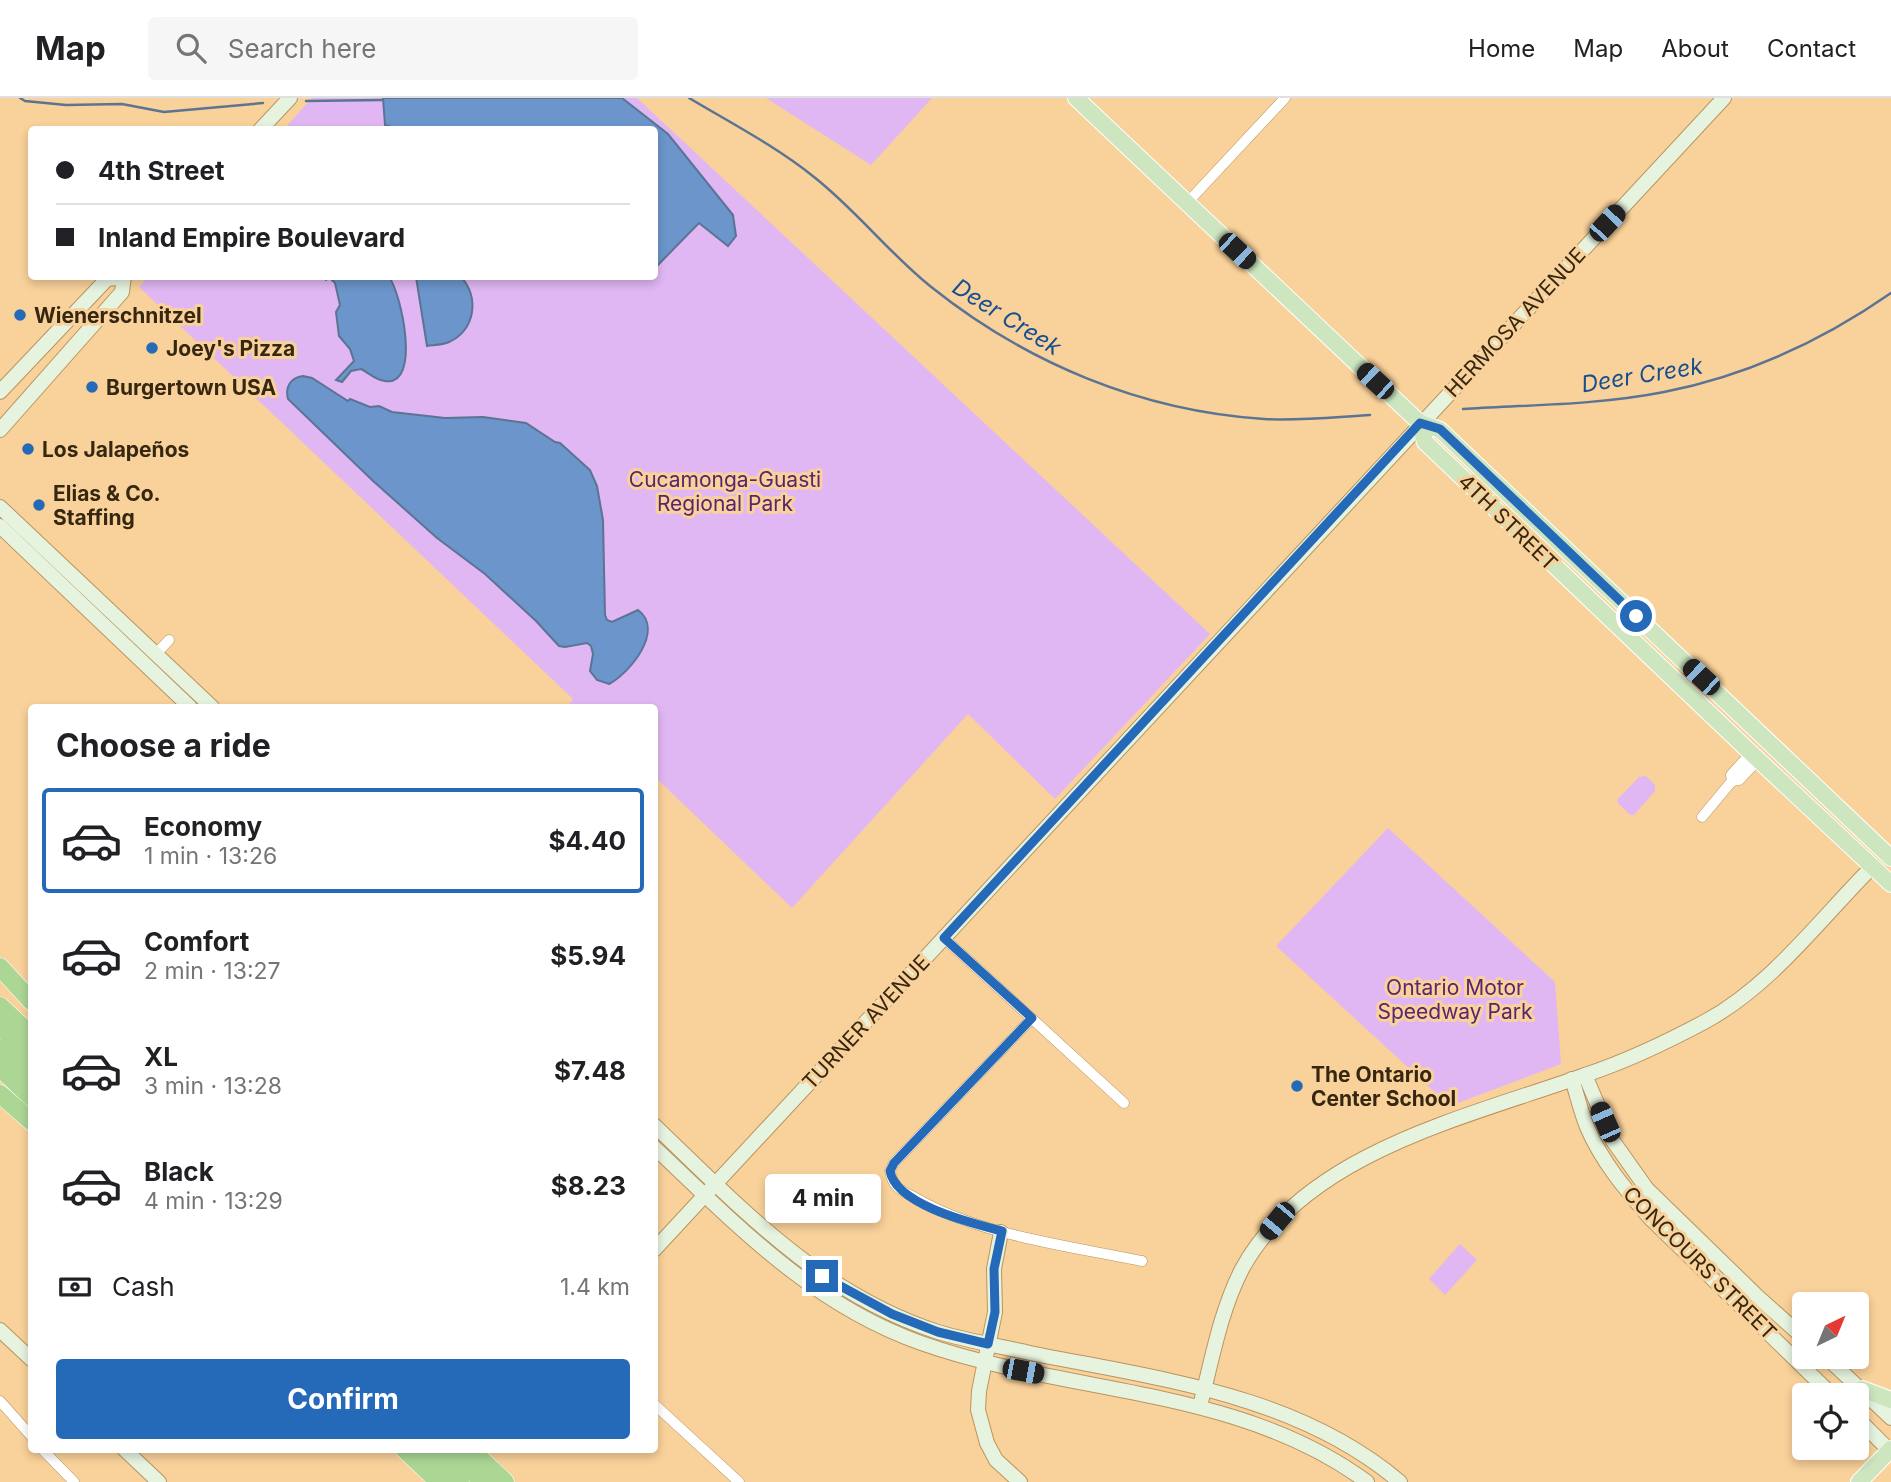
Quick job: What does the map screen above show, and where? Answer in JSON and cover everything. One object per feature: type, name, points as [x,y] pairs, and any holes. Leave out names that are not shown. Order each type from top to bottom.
[{"type":"highway","points":[[0,967],[28,998]]},
{"type":"highway","points":[[0,1006],[28,1032]]},
{"type":"highway","points":[[0,1027],[28,1052]]},
{"type":"highway","points":[[0,1048],[28,1074]]},
{"type":"highway","points":[[0,1068],[28,1094]]},
{"type":"highway","points":[[0,1094],[28,1118]]},
{"type":"highway","points":[[408,1453],[439,1482]]},
{"type":"highway","points":[[429,1453],[460,1482]]},
{"type":"highway","points":[[452,1453],[483,1482]]},
{"type":"highway","points":[[474,1453],[505,1482]]},
{"type":"main road","points":[[1076,98],[1420,423]]},
{"type":"main road","name":"4TH STREET","points":[[1420,423],[1425,442],[1891,884]]},
{"type":"main road","name":"4TH STREET","points":[[1420,423],[1440,429],[1889,853]]},
{"type":"main road","points":[[1869,1392],[1891,1400]]},
{"type":"main road","points":[[1859,1482],[1891,1451]]},
{"type":"street","points":[[264,126],[290,98]]},
{"type":"street","points":[[1186,204],[1285,98]]},
{"type":"street","name":"HERMOSA AVENUE","points":[[1420,423],[1724,98]]},
{"type":"street","points":[[0,392],[106,280]]},
{"type":"street","points":[[0,430],[122,292],[124,280]]},
{"type":"street","name":"TURNER AVENUE","points":[[658,1246],[1420,423]]},
{"type":"street","points":[[0,507],[209,704]]},
{"type":"street","points":[[0,526],[187,704]]},
{"type":"street","points":[[156,654],[169,640]]},
{"type":"street","points":[[1702,817],[1732,780],[1731,775],[1754,756]]},
{"type":"street","points":[[1200,1406],[1227,1304],[1243,1269],[1267,1233],[1294,1205],[1349,1165],[1377,1151],[1474,1113],[1579,1077],[1670,1040],[1709,1019],[1738,999],[1799,944],[1873,866],[1889,853]]},
{"type":"street","points":[[944,938],[1124,1103]]},
{"type":"street","points":[[1032,1018],[894,1163],[890,1171],[892,1178],[900,1189],[930,1207],[1002,1231],[1142,1261]]},
{"type":"street","name":"CONCOURS STREET","points":[[1579,1077],[1613,1141],[1647,1189],[1792,1327]]},
{"type":"street","name":"CONCOURS STREET","points":[[1579,1077],[1587,1127],[1603,1157],[1626,1190],[1650,1217],[1820,1383]]},
{"type":"street","points":[[658,1130],[774,1259],[814,1289],[847,1309],[914,1340],[985,1362],[1200,1406],[1261,1425],[1300,1442],[1367,1482]]},
{"type":"street","points":[[658,1150],[822,1276],[892,1314],[938,1332],[1205,1388],[1265,1406],[1346,1444],[1400,1482]]},
{"type":"street","points":[[1002,1231],[994,1269],[995,1312],[979,1391],[981,1427],[996,1460],[1020,1482]]},
{"type":"street","points":[[0,1330],[28,1356]]},
{"type":"street","points":[[1840,1369],[1855,1383]]},
{"type":"street","points":[[1869,1396],[1891,1418]]},
{"type":"street","points":[[0,1401],[28,1432]]},
{"type":"street","points":[[658,1408],[739,1482]]},
{"type":"street","points":[[1869,1430],[1891,1451]]},
{"type":"street","points":[[46,1453],[74,1482]]},
{"type":"street","points":[[128,1453],[159,1482]]},
{"type":"green space","name":"Cucamonga-Guasti Regional Park","points":[[312,98],[637,98],[1210,634],[1055,799],[968,714],[792,908],[658,780],[658,704],[569,704],[573,699],[139,287],[145,280],[658,280],[658,126],[287,126]]},
{"type":"green space","points":[[766,98],[932,98],[871,165]]},
{"type":"green space","points":[[1646,776],[1655,785],[1655,791],[1634,815],[1630,815],[1617,800],[1639,777]]},
{"type":"green space","name":"Ontario Motor Speedway Park","points":[[1388,828],[1555,982],[1561,1064],[1450,1106],[1276,946]]},
{"type":"green space","points":[[1460,1244],[1477,1260],[1445,1295],[1429,1279]]},
{"type":"water","points":[[383,98],[622,98],[658,126],[388,126],[385,125]]},
{"type":"water","points":[[658,126],[668,134],[733,215],[736,236],[728,246],[699,223],[658,265]]},
{"type":"water","points":[[332,280],[391,280],[403,318],[406,355],[403,369],[396,379],[381,380],[361,369],[351,371],[342,382],[336,380],[354,361],[350,349],[339,336],[336,312],[340,305]]},
{"type":"water","points":[[416,280],[463,280],[471,294],[472,303],[472,313],[465,330],[447,343],[427,346]]},
{"type":"water","points":[[303,376],[312,378],[348,401],[350,399],[370,407],[379,406],[392,412],[445,418],[483,417],[526,423],[560,443],[590,470],[597,486],[603,520],[607,620],[612,622],[638,610],[645,618],[648,628],[646,639],[635,661],[609,684],[597,680],[590,671],[593,654],[591,646],[587,643],[559,646],[485,574],[437,538],[288,399],[290,384]]},
{"type":"waterway","points":[[20,98],[25,101],[66,105],[122,104],[164,112],[263,103]]},
{"type":"waterway","name":"Deer Creek","points":[[689,98],[800,166],[844,203],[900,260],[930,286],[1005,338],[1045,360],[1130,394],[1173,406],[1218,414],[1264,419],[1370,415]]},
{"type":"waterway","points":[[306,101],[383,100]]},
{"type":"waterway","name":"Deer Creek","points":[[1463,409],[1614,400],[1664,392],[1724,377],[1810,341],[1891,293]]},
{"type":"place","name":"Wienerschnitzel","points":[[20,315]]},
{"type":"place","name":"Joey's Pizza","points":[[152,348]]},
{"type":"place","name":"Burgertown USA","points":[[92,387]]},
{"type":"place","name":"Los Jalapeños","points":[[28,449]]},
{"type":"place","name":"Elias & Co. Staffing","points":[[39,505]]},
{"type":"place","name":"The Ontario Center School","points":[[1297,1086]]},
{"type":"route","points":[[822,1276],[892,1314],[938,1332],[988,1344],[995,1312],[994,1269],[1002,1231],[965,1221],[930,1207],[895,1185],[890,1171],[894,1163],[1032,1018],[944,938],[1420,423],[1440,429],[1636,616]]}]
